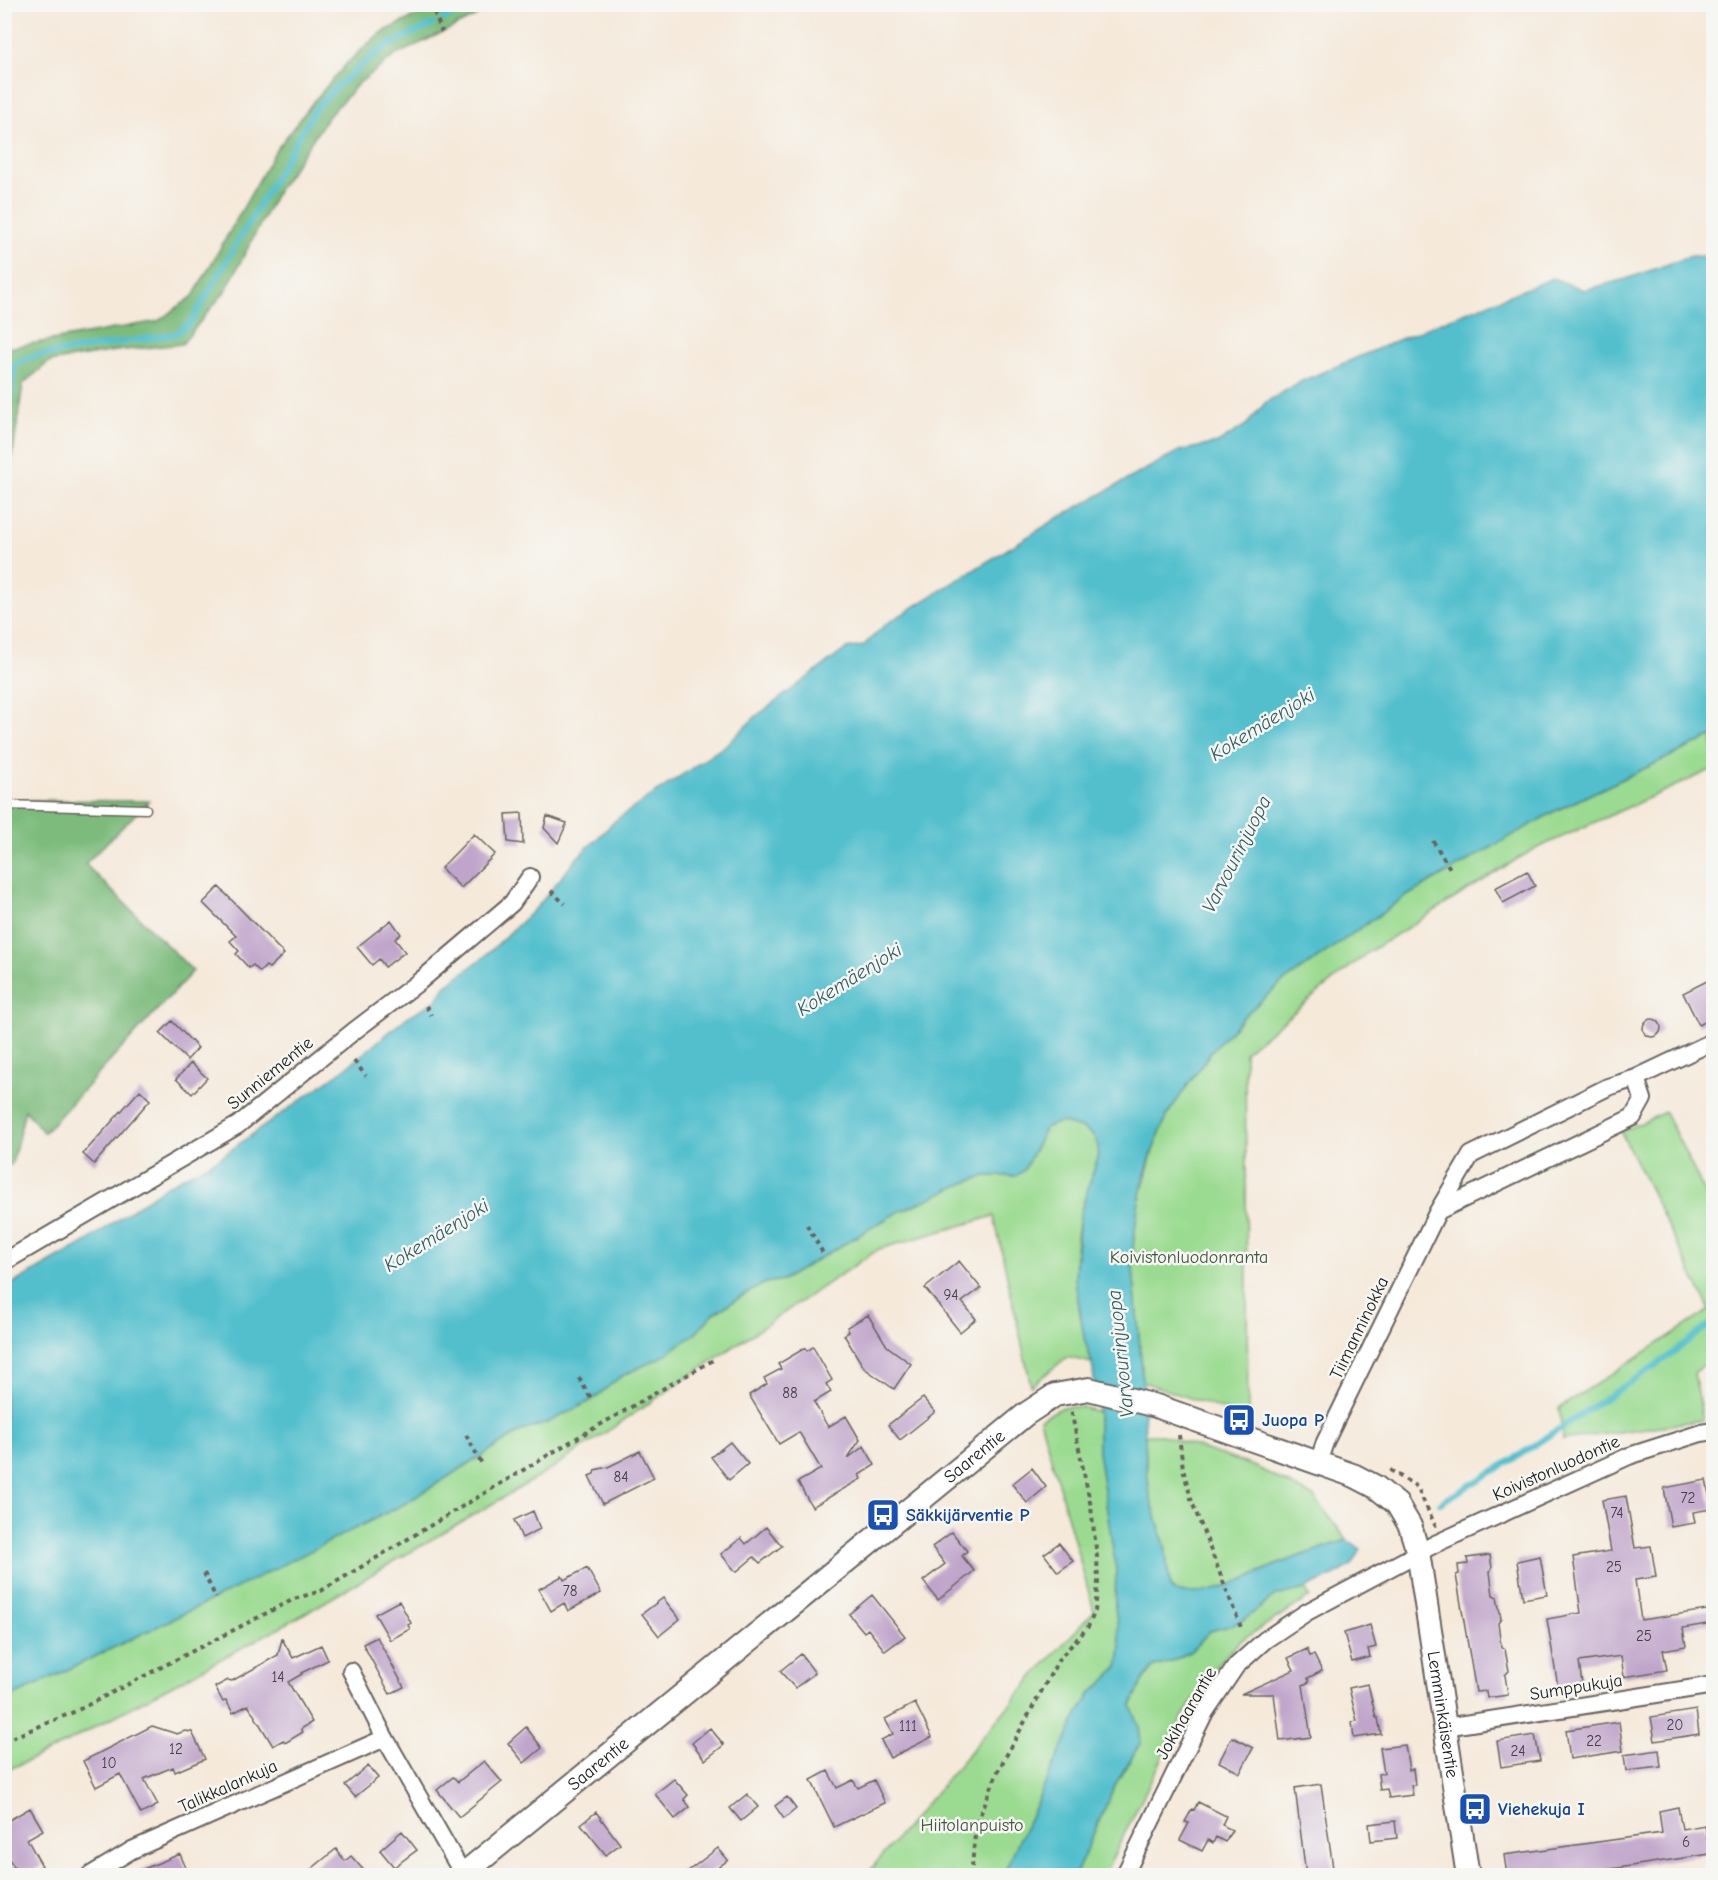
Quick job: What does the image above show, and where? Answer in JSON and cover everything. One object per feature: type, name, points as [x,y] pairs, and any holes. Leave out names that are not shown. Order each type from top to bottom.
[{"type":"street","name":"Sunniementie","points":[[4,1262],[238,1125],[420,981],[512,903],[530,877]]},
{"type":"street","name":"Tiimanninokka","points":[[1318,1463],[1325,1442],[1438,1210],[1471,1155],[1608,1087],[1636,1078],[1713,1041]]},
{"type":"street","points":[[1438,1210],[1633,1117],[1643,1099],[1636,1078]]},
{"type":"street","points":[[1079,1390],[1156,1406],[1355,1476],[1376,1487],[1396,1504],[1410,1526],[1418,1552]]},
{"type":"street","name":"Saarentie","points":[[462,1875],[1026,1414],[1055,1395],[1079,1390]]},
{"type":"street","name":"Koivistonluodontie","points":[[1418,1552],[1629,1456],[1713,1431]]},
{"type":"street","name":"Lemminkäisentie","points":[[1418,1552],[1468,1875]]},
{"type":"street","name":"Jokihaarantie","points":[[1124,1875],[1204,1712],[1236,1666],[1265,1640],[1307,1612],[1418,1552]]},
{"type":"street","points":[[351,1671],[385,1738],[462,1875]]},
{"type":"street","name":"Sumppukuja","points":[[1445,1727],[1713,1685]]},
{"type":"street","name":"Talikkalankuja","points":[[89,1875],[132,1850],[385,1738]]},
{"type":"lane","points":[[4,806],[146,809]]},
{"type":"path","points":[[431,4],[442,32]]},
{"type":"path","points":[[1433,842],[1451,870]]},
{"type":"path","points":[[551,891],[565,904]]},
{"type":"path","points":[[426,1006],[431,1015]]},
{"type":"path","points":[[354,1061],[366,1076]]},
{"type":"path","points":[[807,1225],[824,1255]]},
{"type":"path","points":[[4,1741],[76,1711],[294,1599],[321,1591],[560,1448],[715,1359]]},
{"type":"path","points":[[579,1378],[592,1400]]},
{"type":"path","points":[[971,1875],[976,1825],[999,1769],[1059,1659],[1088,1628],[1095,1611],[1098,1582],[1097,1557],[1079,1390]]},
{"type":"path","points":[[1181,1415],[1179,1441],[1192,1502],[1216,1569],[1242,1630]]},
{"type":"path","points":[[466,1435],[482,1464]]},
{"type":"path","points":[[204,1573],[216,1598]]},
{"type":"green space","points":[[438,5],[499,5],[396,55],[358,84],[327,118],[277,192],[226,290],[182,344],[116,351],[49,362],[23,384],[5,508],[4,358],[8,348],[158,321],[193,296],[276,150],[313,102],[348,62],[379,34]]},
{"type":"green space","name":"Koivistonluodonranta","points":[[1713,736],[1713,769],[1519,858],[1367,953],[1245,1052],[1248,1418],[1143,1382],[1132,1256],[1138,1206],[1153,1150],[1167,1115],[1210,1053],[1245,1015],[1279,985],[1405,897],[1553,812]]},
{"type":"green space","points":[[4,800],[149,801],[85,864],[193,971],[44,1133],[25,1110],[12,1164],[5,1167]]},
{"type":"green space","points":[[1665,1112],[1713,1209],[1713,1359],[1694,1373],[1703,1420],[1563,1440],[1559,1408],[1710,1310],[1621,1132]]},
{"type":"green space","points":[[1060,1122],[1088,1131],[1096,1139],[1099,1152],[1081,1212],[1076,1250],[1079,1307],[1092,1363],[1067,1357],[1031,1386],[994,1216],[879,1249],[545,1473],[306,1613],[56,1748],[5,1771],[5,1700],[406,1503],[521,1431],[547,1423],[592,1400],[620,1377],[663,1356],[696,1333],[713,1314],[742,1296],[765,1283],[783,1280],[896,1213],[986,1176],[1016,1176],[1024,1170],[1046,1127]]},
{"type":"green space","name":"Hiitolanpuisto","points":[[1063,1407],[1082,1407],[1098,1412],[1098,1451],[1116,1570],[1115,1607],[1121,1649],[1118,1667],[1091,1693],[1076,1718],[1003,1875],[865,1876],[1040,1669],[1094,1611],[1040,1419]]},
{"type":"green space","points":[[1145,1435],[1162,1435],[1256,1467],[1314,1497],[1347,1540],[1288,1560],[1222,1588],[1197,1593],[1172,1590],[1165,1546],[1150,1496]]},
{"type":"green space","points":[[1305,1589],[1310,1597],[1240,1641],[1212,1670],[1183,1716],[1104,1875],[1075,1876],[1116,1783],[1141,1742],[1138,1722],[1131,1706],[1143,1680],[1154,1667],[1171,1662],[1191,1651],[1210,1631],[1245,1619],[1275,1596]]},
{"type":"water","points":[[1691,256],[1713,257],[1713,736],[1553,812],[1405,897],[1279,985],[1245,1015],[1210,1053],[1167,1115],[1144,1177],[1132,1256],[1143,1382],[1146,1463],[1150,1496],[1165,1546],[1172,1590],[1197,1593],[1222,1588],[1288,1560],[1347,1540],[1361,1549],[1353,1564],[1339,1573],[1305,1589],[1275,1596],[1245,1619],[1210,1631],[1191,1651],[1171,1662],[1154,1667],[1143,1680],[1131,1706],[1138,1722],[1141,1742],[1116,1783],[1075,1875],[1003,1875],[1076,1718],[1091,1693],[1118,1667],[1121,1649],[1115,1607],[1116,1570],[1098,1451],[1098,1412],[1092,1363],[1084,1338],[1075,1278],[1080,1214],[1098,1156],[1098,1145],[1093,1135],[1081,1128],[1060,1122],[1046,1127],[1024,1170],[1016,1176],[985,1176],[896,1213],[783,1280],[765,1283],[742,1296],[713,1314],[696,1333],[663,1356],[620,1377],[592,1400],[547,1423],[521,1431],[406,1503],[5,1700],[5,1288],[84,1243],[168,1185],[218,1159],[347,1067],[410,1015],[436,1001],[445,986],[484,957],[538,906],[578,857],[617,819],[729,743],[755,717],[846,649],[863,646],[886,624],[1058,518],[1179,451],[1218,443],[1246,425],[1266,402],[1302,381],[1436,324],[1553,278],[1584,290],[1626,279]]},
{"type":"building","points":[[522,813],[523,844],[508,842],[506,814]]},
{"type":"building","points":[[547,816],[567,823],[558,843],[544,828]]},
{"type":"building","points":[[474,834],[495,854],[461,888],[441,868]]},
{"type":"building","points":[[1527,871],[1535,886],[1503,903],[1495,888]]},
{"type":"building","points":[[219,887],[284,954],[269,968],[266,966],[260,972],[253,965],[249,968],[236,954],[239,951],[230,941],[236,936],[203,903]]},
{"type":"building","points":[[391,920],[401,934],[395,939],[405,952],[385,967],[379,959],[372,965],[357,947]]},
{"type":"building","points":[[1713,978],[1713,1018],[1699,1025],[1683,993]]},
{"type":"building","points":[[1652,1019],[1658,1022],[1661,1028],[1658,1034],[1652,1037],[1646,1034],[1643,1028],[1646,1022]]},
{"type":"building","points":[[172,1021],[198,1048],[187,1060],[160,1033]]},
{"type":"building","points":[[191,1063],[207,1078],[192,1094],[176,1079]]},
{"type":"building","points":[[140,1090],[150,1100],[94,1164],[83,1154]]},
{"type":"building","points":[[959,1261],[981,1288],[962,1302],[976,1319],[960,1332],[925,1288]]},
{"type":"building","points":[[868,1315],[887,1346],[911,1364],[894,1389],[864,1368],[844,1335],[849,1332],[847,1327]]},
{"type":"building","points":[[813,1347],[832,1380],[826,1384],[831,1392],[814,1402],[828,1427],[846,1416],[860,1440],[847,1459],[864,1446],[875,1465],[859,1475],[861,1479],[812,1507],[798,1482],[821,1469],[799,1432],[779,1444],[749,1395],[767,1384],[764,1378],[781,1369],[778,1364],[805,1348],[807,1351]]},
{"type":"building","points":[[923,1398],[935,1412],[900,1440],[888,1425]]},
{"type":"building","points":[[730,1442],[748,1464],[729,1480],[711,1457]]},
{"type":"building","points":[[640,1451],[654,1478],[603,1504],[589,1476],[594,1474],[595,1470],[608,1467]]},
{"type":"building","points":[[1032,1468],[1046,1487],[1027,1503],[1012,1484]]},
{"type":"building","points":[[1706,1480],[1712,1509],[1693,1512],[1695,1523],[1671,1527],[1664,1488]]},
{"type":"building","points":[[1626,1496],[1635,1548],[1651,1546],[1656,1577],[1635,1580],[1641,1620],[1713,1609],[1713,1623],[1683,1628],[1686,1646],[1663,1650],[1667,1670],[1624,1677],[1621,1656],[1579,1662],[1582,1683],[1558,1687],[1547,1619],[1581,1613],[1573,1557],[1611,1551],[1602,1500]]},
{"type":"building","points":[[533,1511],[540,1529],[522,1538],[514,1520]]},
{"type":"building","points":[[766,1527],[782,1546],[760,1563],[754,1557],[736,1572],[721,1554],[741,1538],[746,1544]]},
{"type":"building","points":[[952,1532],[967,1551],[962,1556],[974,1571],[938,1600],[923,1581],[945,1564],[932,1547]]},
{"type":"building","points":[[1059,1543],[1073,1561],[1058,1572],[1044,1554]]},
{"type":"building","points":[[1490,1555],[1493,1595],[1497,1597],[1501,1619],[1498,1623],[1501,1647],[1505,1649],[1509,1671],[1505,1675],[1508,1695],[1487,1698],[1486,1691],[1476,1692],[1456,1575],[1459,1574],[1458,1565],[1468,1564],[1467,1558]]},
{"type":"building","points":[[1540,1556],[1547,1595],[1523,1599],[1517,1561]]},
{"type":"building","points":[[587,1568],[601,1593],[568,1611],[564,1603],[551,1611],[539,1589],[562,1576],[564,1580]]},
{"type":"building","points":[[872,1595],[905,1636],[885,1651],[868,1629],[864,1632],[849,1614]]},
{"type":"building","points":[[663,1598],[680,1619],[659,1636],[642,1614]]},
{"type":"building","points":[[399,1601],[411,1623],[408,1625],[410,1629],[390,1640],[375,1614]]},
{"type":"building","points":[[1370,1625],[1376,1647],[1368,1649],[1370,1657],[1352,1662],[1344,1633]]},
{"type":"building","points":[[377,1637],[404,1687],[390,1694],[363,1644]]},
{"type":"building","points":[[282,1639],[293,1658],[321,1645],[328,1660],[288,1682],[312,1722],[301,1729],[303,1732],[285,1743],[283,1740],[273,1746],[248,1705],[233,1713],[226,1700],[223,1702],[215,1687],[228,1680],[232,1681],[278,1655]]},
{"type":"building","points":[[1307,1649],[1310,1656],[1314,1655],[1322,1671],[1308,1678],[1309,1682],[1303,1685],[1311,1737],[1280,1741],[1274,1694],[1241,1694],[1294,1670],[1288,1658]]},
{"type":"building","points":[[801,1654],[815,1673],[795,1688],[780,1671]]},
{"type":"building","points":[[1368,1684],[1381,1734],[1354,1738],[1352,1722],[1357,1721],[1349,1688]]},
{"type":"building","points":[[915,1703],[932,1737],[890,1758],[881,1740],[893,1734],[885,1719]]},
{"type":"building","points":[[1696,1710],[1699,1734],[1655,1741],[1651,1717]]},
{"type":"building","points":[[1619,1722],[1623,1751],[1570,1759],[1566,1730]]},
{"type":"building","points":[[152,1726],[177,1734],[185,1731],[192,1732],[205,1759],[175,1772],[173,1767],[144,1779],[158,1805],[141,1814],[120,1774],[96,1787],[83,1761]]},
{"type":"building","points":[[526,1727],[542,1748],[524,1763],[508,1743]]},
{"type":"building","points":[[710,1728],[724,1745],[705,1760],[692,1743]]},
{"type":"building","points":[[1535,1735],[1540,1761],[1501,1767],[1497,1741]]},
{"type":"building","points":[[1232,1737],[1253,1748],[1240,1773],[1219,1762]]},
{"type":"building","points":[[1405,1745],[1409,1770],[1413,1769],[1415,1785],[1411,1785],[1413,1795],[1389,1798],[1387,1789],[1380,1790],[1378,1774],[1384,1773],[1380,1748]]},
{"type":"building","points":[[1659,1750],[1661,1767],[1626,1771],[1624,1755]]},
{"type":"building","points":[[484,1761],[502,1782],[459,1817],[437,1790],[453,1777],[458,1782]]},
{"type":"building","points":[[368,1766],[378,1778],[355,1797],[345,1785]]},
{"type":"building","points":[[828,1771],[837,1788],[853,1780],[858,1788],[874,1780],[885,1803],[834,1827],[811,1780]]},
{"type":"building","points":[[674,1779],[688,1795],[684,1799],[690,1807],[675,1819],[655,1794]]},
{"type":"building","points":[[1321,1784],[1334,1875],[1306,1875],[1295,1788]]},
{"type":"building","points":[[747,1794],[758,1807],[741,1821],[730,1808]]},
{"type":"building","points":[[787,1797],[796,1809],[784,1819],[775,1806]]},
{"type":"building","points":[[1198,1802],[1226,1816],[1222,1825],[1232,1830],[1225,1842],[1216,1837],[1213,1843],[1208,1840],[1202,1851],[1180,1840],[1189,1823],[1185,1822]]},
{"type":"building","points":[[1678,1807],[1682,1829],[1705,1825],[1710,1854],[1571,1875],[1507,1875],[1504,1855],[1662,1833],[1659,1811]]},
{"type":"building","points":[[30,1808],[43,1830],[27,1839],[42,1866],[25,1875],[19,1875],[4,1851],[4,1823]]},
{"type":"building","points":[[596,1812],[620,1844],[606,1855],[581,1824]]},
{"type":"building","points":[[1395,1821],[1397,1838],[1371,1841],[1369,1824]]},
{"type":"building","points":[[402,1831],[417,1850],[394,1867],[380,1850]]},
{"type":"building","points":[[718,1848],[728,1860],[708,1875],[683,1875]]},
{"type":"building","points":[[336,1849],[345,1861],[351,1856],[368,1875],[304,1875]]},
{"type":"building","points":[[180,1854],[189,1875],[129,1875]]},
{"type":"waterway","points":[[443,19],[473,4]]},
{"type":"waterway","points":[[4,436],[15,365],[29,357],[175,334],[191,322],[315,109],[335,88],[384,47],[433,24]]},
{"type":"waterway","points":[[1440,1503],[1512,1460],[1665,1359],[1714,1321]]},
{"type":"place","name":"Juopa P","points":[[1239,1420]]},
{"type":"place","name":"Säkkijärventie P","points":[[883,1515]]},
{"type":"place","name":"Viehekuja I","points":[[1475,1809]]},
{"type":"water label","name":"Kokemäenjoki","points":[[1262,724]]},
{"type":"water label","name":"Varvourinjuopa","points":[[1236,854]]},
{"type":"water label","name":"Kokemäenjoki","points":[[849,979]]},
{"type":"water label","name":"Kokemäenjoki","points":[[436,1235]]},
{"type":"water label","name":"Varvourinjuopa","points":[[1120,1354]]}]
